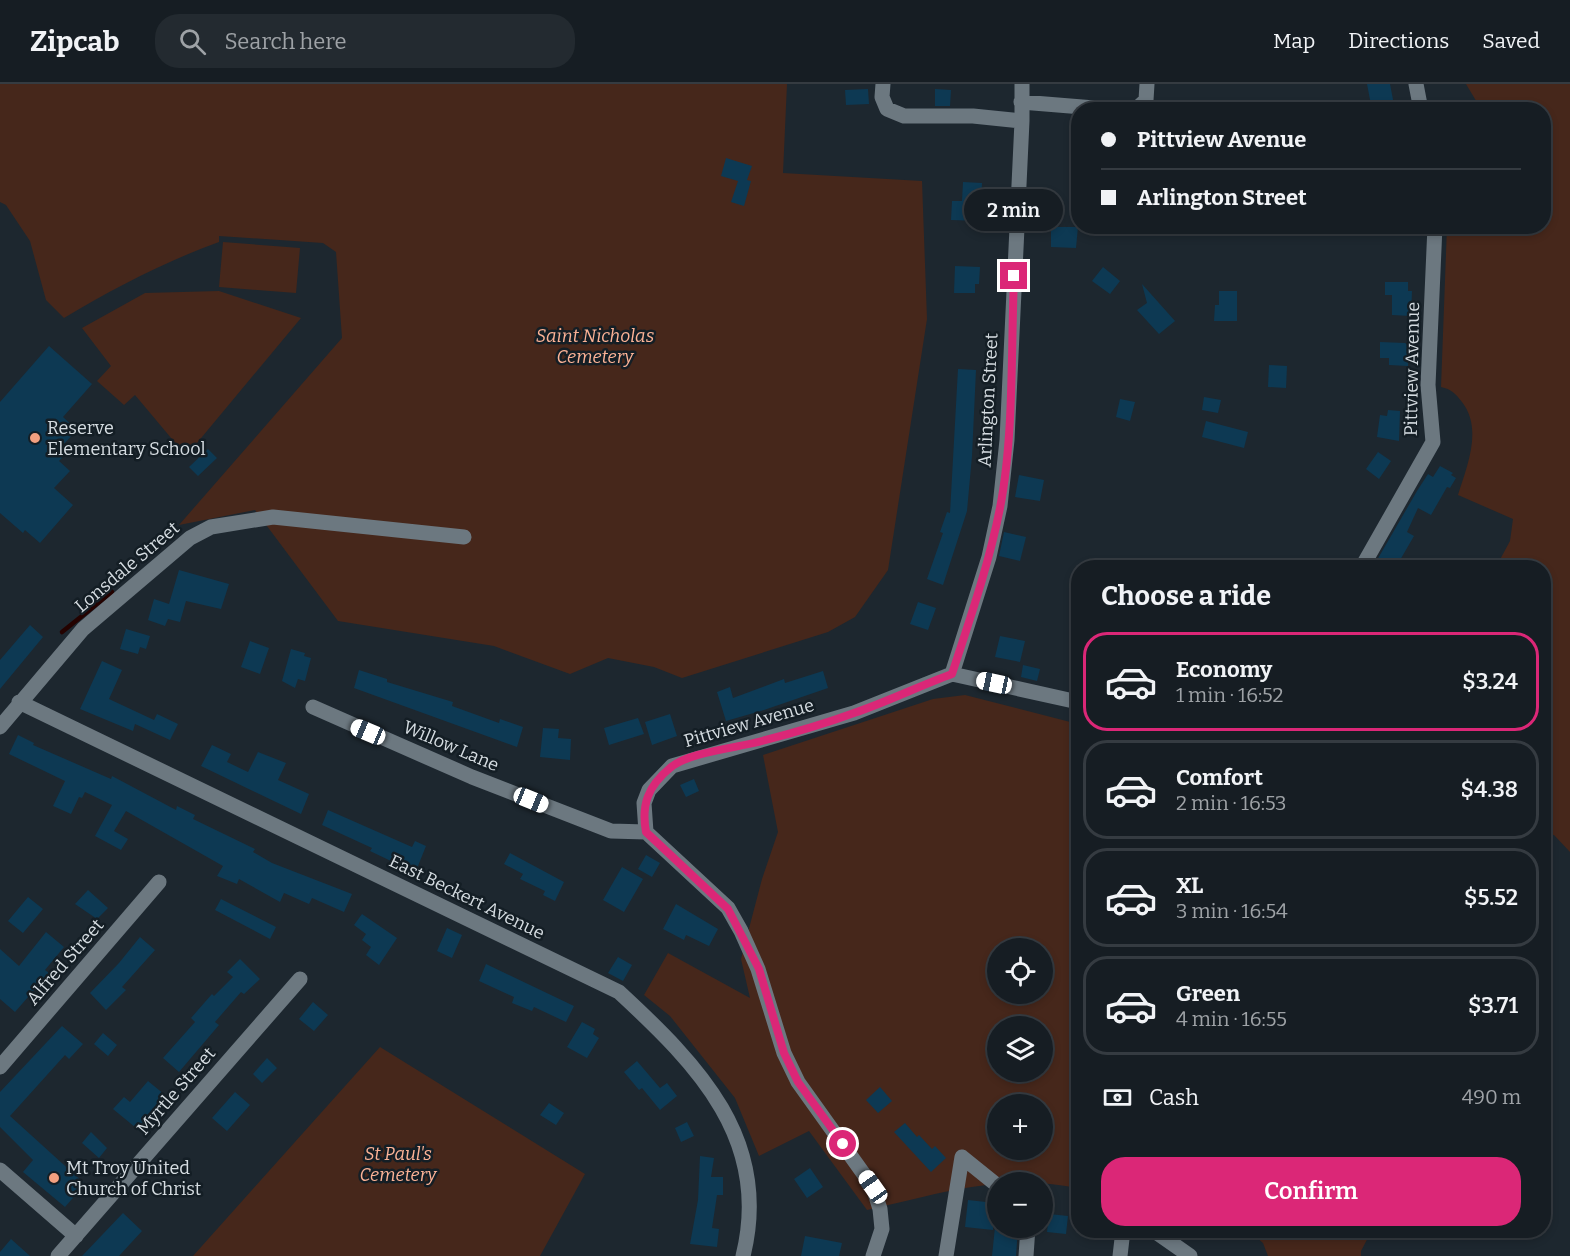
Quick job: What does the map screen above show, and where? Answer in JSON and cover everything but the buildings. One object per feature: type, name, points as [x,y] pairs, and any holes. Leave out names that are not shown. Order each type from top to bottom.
[{"type":"street","points":[[883,84],[882,97],[887,108],[904,116],[974,116],[1023,121]]},
{"type":"street","name":"Arlington Street","points":[[952,674],[989,557],[1000,506],[1007,440],[1023,121],[1022,84]]},
{"type":"street","points":[[1144,102],[1146,100],[1147,84]]},
{"type":"street","points":[[1416,84],[1419,102]]},
{"type":"street","points":[[1021,102],[1071,106]]},
{"type":"street","name":"Pittview Avenue","points":[[1366,560],[1433,442],[1428,385],[1435,234]]},
{"type":"street","name":"Lonsdale Street","points":[[0,727],[83,629],[190,538],[211,527],[273,517],[464,537]]},
{"type":"street","points":[[952,674],[1071,700]]},
{"type":"street","name":"Pittview Avenue","points":[[646,832],[644,803],[649,790],[672,766],[855,713],[952,674]]},
{"type":"street","name":"East Beckert Avenue","points":[[19,702],[619,992],[690,1062],[718,1099],[734,1127],[744,1162],[750,1202],[743,1256]]},
{"type":"street","name":"Willow Lane","points":[[313,707],[472,777],[611,831],[646,832]]},
{"type":"street","points":[[646,832],[728,909],[741,931],[759,969],[784,1053],[798,1082],[873,1187],[880,1209],[882,1229],[873,1256]]},
{"type":"street","name":"Alfred Street","points":[[0,1067],[159,882]]},
{"type":"street","name":"Myrtle Street","points":[[58,1256],[300,979]]},
{"type":"street","points":[[946,1256],[962,1158],[987,1177]]},
{"type":"street","points":[[0,1170],[76,1236]]},
{"type":"street","points":[[1026,1256],[1027,1238]]},
{"type":"street","points":[[1120,1256],[1122,1238]]},
{"type":"street","points":[[1164,1238],[1190,1256]]},
{"type":"green space","name":"Saint Nicholas Cemetery","points":[[0,84],[787,84],[783,173],[922,181],[927,319],[888,570],[855,617],[828,632],[682,678],[654,667],[608,658],[570,674],[494,646],[338,621],[255,510],[179,525],[342,338],[336,252],[323,243],[219,236],[219,242],[140,276],[64,318],[46,300],[30,241],[6,205],[0,202]]},
{"type":"green space","points":[[1466,84],[1570,84],[1570,852],[1551,835],[1551,560],[1500,560],[1510,541],[1513,519],[1458,495],[1471,448],[1472,424],[1460,399],[1441,387],[1447,234],[1551,234],[1551,102],[1477,102]]},
{"type":"green space","points":[[223,242],[300,248],[296,293],[219,287]]},
{"type":"green space","points":[[219,291],[301,318],[192,449],[182,451],[135,395],[124,405],[97,381],[111,366],[82,328],[145,293]]},
{"type":"green space","points":[[965,695],[1071,722],[1071,1187],[1053,1184],[1053,1172],[987,1172],[987,1185],[867,1210],[809,1131],[759,1156],[735,1098],[670,1016],[644,995],[668,953],[750,998],[741,959],[762,879],[778,832],[763,755],[933,699]]},
{"type":"green space","name":"St Paul's Cemetery","points":[[380,1047],[585,1174],[540,1256],[193,1256]]},
{"type":"green space","points":[[1257,1238],[1368,1238],[1361,1256],[1268,1256],[1263,1243]]},
{"type":"waterway","points":[[62,632],[112,592]]},
{"type":"place","name":"Reserve Elementary School","points":[[35,438]]},
{"type":"place","name":"Mt Troy United Church of Christ","points":[[54,1178]]},
{"type":"route","points":[[843,1144],[798,1082],[784,1053],[759,969],[741,931],[728,909],[671,853],[646,832],[644,803],[649,790],[672,766],[855,713],[952,674],[989,557],[1000,506],[1007,440],[1014,276]]}]
